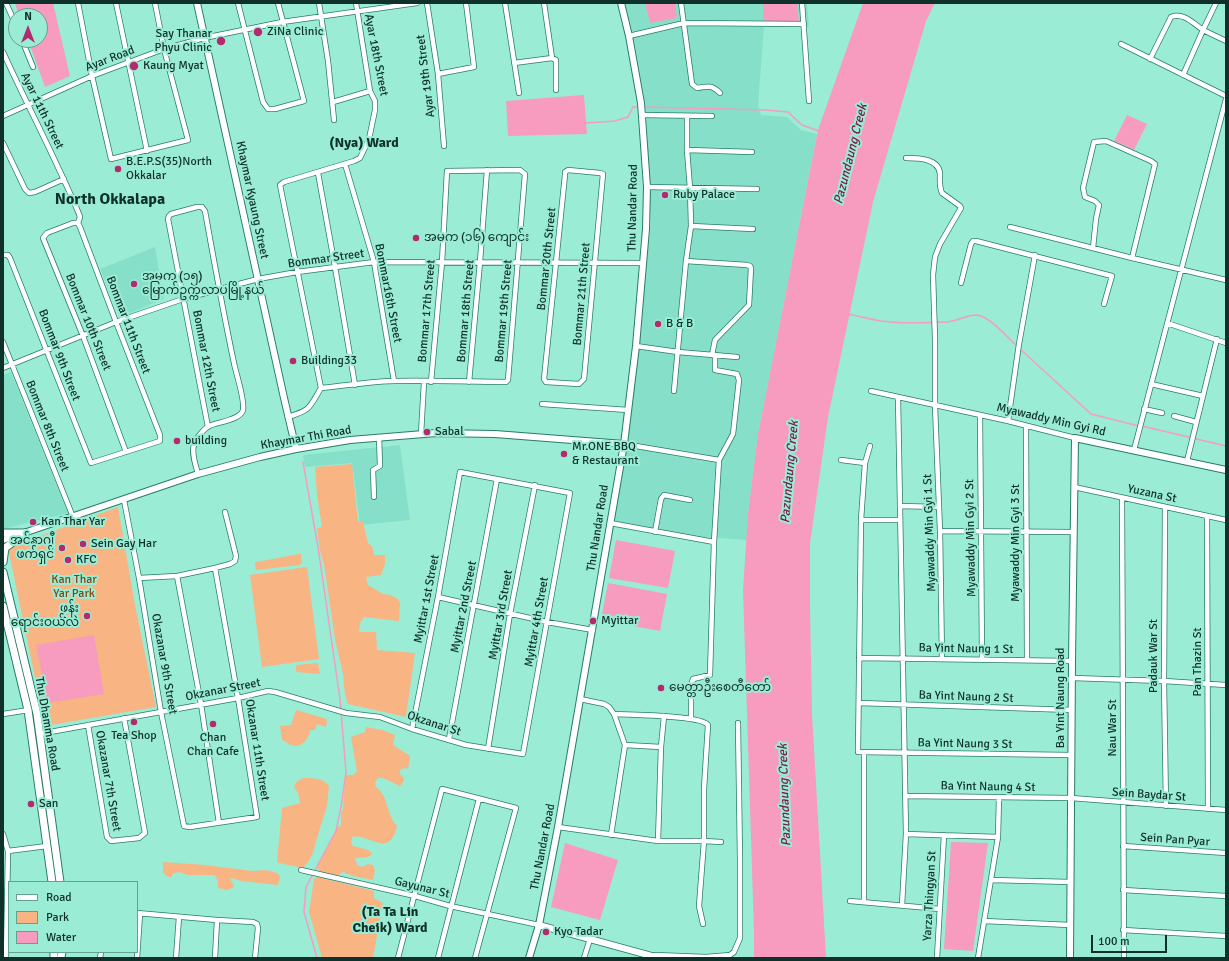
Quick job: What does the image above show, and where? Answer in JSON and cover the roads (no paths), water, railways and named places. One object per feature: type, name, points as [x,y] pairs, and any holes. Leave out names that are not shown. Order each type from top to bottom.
[{"type":"main road","name":"Khaymar Kyaung Street","points":[[197,3],[296,449]]},
{"type":"main road","name":"Thu Nandar Road","points":[[529,958],[539,926],[593,630],[624,444],[636,346],[643,263],[647,187],[642,115],[629,36],[621,3]]},
{"type":"main road","name":"Khaymar Thi Road","points":[[3,540],[198,474],[296,449],[379,437],[421,434],[495,434],[624,444]]},
{"type":"main road","name":"Myawaddy Min Gyi Rd","points":[[1075,438],[1226,470]]},
{"type":"main road","name":"Ba Yint Naung Road","points":[[1070,958],[1075,438]]},
{"type":"main road","points":[[3,533],[25,533]]},
{"type":"main road","points":[[3,562],[5,548],[25,533]]},
{"type":"main road","name":"Thu Dhamma Road","points":[[3,572],[36,709],[60,881]]},
{"type":"main road","name":"Thu Dhamma Road","points":[[3,606],[28,710],[52,881]]},
{"type":"main road","points":[[539,926],[659,958]]},
{"type":"street","points":[[78,3],[92,76],[111,159],[188,140],[164,49],[155,3]]},
{"type":"street","points":[[116,3],[127,63],[147,151]]},
{"type":"street","points":[[238,3],[263,102],[268,109],[275,109],[304,101],[278,3]]},
{"type":"street","points":[[319,3],[328,61],[334,120]]},
{"type":"street","name":"Ayar 18th Street","points":[[345,164],[360,158],[369,139],[375,110],[375,101],[370,91],[356,3]]},
{"type":"street","name":"Ayar Road","points":[[3,116],[92,76],[164,49],[204,38],[282,22],[417,3]]},
{"type":"street","name":"Ayar 19th Street","points":[[427,3],[438,74],[444,146]]},
{"type":"street","points":[[438,74],[474,67],[466,3]]},
{"type":"street","points":[[505,3],[519,93]]},
{"type":"street","points":[[544,3],[552,58],[556,60],[556,90]]},
{"type":"street","points":[[681,3],[692,84],[697,88],[710,86],[715,88],[720,93]]},
{"type":"street","points":[[802,3],[809,101]]},
{"type":"street","points":[[1183,75],[1216,3]]},
{"type":"street","points":[[1150,59],[1171,17],[1178,15],[1183,16],[1203,30],[1226,41]]},
{"type":"street","points":[[629,36],[684,23],[804,24]]},
{"type":"street","points":[[1121,44],[1226,96]]},
{"type":"street","points":[[25,48],[33,67]]},
{"type":"street","name":"Ayar 11th Street","points":[[3,52],[27,105],[64,179],[80,217],[78,223]]},
{"type":"street","points":[[514,63],[552,58]]},
{"type":"street","points":[[332,102],[370,91]]},
{"type":"street","points":[[1134,450],[1226,99]]},
{"type":"street","points":[[642,115],[712,116]]},
{"type":"street","points":[[674,391],[686,261],[691,226],[687,150],[687,116]]},
{"type":"street","points":[[1093,248],[1099,205],[1095,201],[1085,197],[1083,188],[1094,142],[1106,141],[1155,164],[1132,258]]},
{"type":"street","points":[[3,143],[25,189],[29,193],[35,192],[64,179]]},
{"type":"street","points":[[687,150],[752,152]]},
{"type":"street","name":"Myawaddy Min Gyi 1 St","points":[[906,158],[921,159],[935,164],[940,171],[942,193],[961,208],[940,244],[935,257],[933,275],[942,659]]},
{"type":"street","points":[[288,417],[304,412],[308,409],[322,388],[280,185],[284,182],[345,164]]},
{"type":"street","name":"Bommar16th Street","points":[[345,164],[374,262],[394,381]]},
{"type":"street","name":"Bommar 17th Street","points":[[431,382],[442,262],[447,170],[487,170]]},
{"type":"street","name":"Bommar 19th Street","points":[[469,382],[506,382],[508,380],[525,174],[520,170],[487,170]]},
{"type":"street","name":"Bommar 18th Street","points":[[469,382],[487,170]]},
{"type":"street","name":"Bommar 20th Street","points":[[546,382],[544,379],[565,172],[568,170],[600,173]]},
{"type":"street","points":[[318,173],[355,385]]},
{"type":"street","name":"Bommar 21th Street","points":[[546,382],[579,384],[584,379],[603,174],[600,173]]},
{"type":"street","points":[[647,187],[756,189]]},
{"type":"street","name":"Bommar 12th Street","points":[[208,427],[168,219],[171,214],[202,207],[220,289]]},
{"type":"street","name":"Bommar 10th Street","points":[[78,223],[73,223],[46,233],[43,238],[83,336],[126,452]]},
{"type":"street","name":"Bommar 11th Street","points":[[78,223],[160,434],[160,441],[126,452]]},
{"type":"street","points":[[691,226],[753,229]]},
{"type":"street","points":[[1010,227],[1180,270],[1226,280]]},
{"type":"street","points":[[961,283],[971,244],[976,240],[1112,276],[1104,304]]},
{"type":"street","name":"Bommar 9th Street","points":[[5,255],[10,258],[91,463],[126,452]]},
{"type":"street","points":[[1008,421],[1019,344],[1035,255]]},
{"type":"street","points":[[686,261],[747,265],[751,268],[749,305],[714,340],[715,370],[737,374],[739,378],[733,434],[719,460],[714,542],[710,675],[693,679],[691,685],[691,719]]},
{"type":"street","name":"Bommar Street","points":[[3,368],[116,322],[184,299],[220,289],[297,272],[374,262],[643,263]]},
{"type":"street","points":[[198,474],[193,450],[194,445],[208,427],[235,418],[243,411],[243,404],[220,289]]},
{"type":"street","points":[[1167,322],[1226,343]]},
{"type":"street","points":[[1187,462],[1190,444],[1216,339]]},
{"type":"street","name":"Bommar 8th Street","points":[[3,342],[73,517]]},
{"type":"street","points":[[636,346],[678,352],[737,357]]},
{"type":"street","points":[[322,388],[394,381],[469,382]]},
{"type":"street","points":[[421,434],[424,382]]},
{"type":"street","points":[[1151,384],[1203,396]]},
{"type":"street","name":"Myawaddy Min Gyi Rd","points":[[871,391],[1008,421],[1075,438]]},
{"type":"street","points":[[898,397],[906,834],[902,905]]},
{"type":"street","points":[[542,404],[628,410]]},
{"type":"street","points":[[1144,409],[1162,413]]},
{"type":"street","name":"Myawaddy Min Gyi 2 St","points":[[980,415],[982,659]]},
{"type":"street","points":[[1174,416],[1196,422]]},
{"type":"street","name":"Myawaddy Min Gyi 3 St","points":[[1026,426],[1026,660]]},
{"type":"street","points":[[374,497],[373,470],[380,466],[379,437]]},
{"type":"street","points":[[624,444],[719,460]]},
{"type":"street","points":[[859,703],[861,520],[865,463],[870,446]]},
{"type":"street","points":[[841,460],[865,463]]},
{"type":"street","name":"Myittar 1st Street","points":[[412,729],[438,597],[460,472],[497,479]]},
{"type":"street","points":[[497,479],[535,485]]},
{"type":"street","name":"Myittar 2nd Street","points":[[449,739],[475,606],[497,479]]},
{"type":"street","name":"Myittar 4th Street","points":[[523,754],[570,493],[535,485]]},
{"type":"street","name":"Myittar 3rd Street","points":[[488,749],[510,614],[535,485]]},
{"type":"street","name":"Yuzana St","points":[[1074,487],[1226,520]]},
{"type":"street","points":[[655,532],[661,499],[664,495],[690,500]]},
{"type":"street","name":"Nau War St","points":[[1122,498],[1124,958]]},
{"type":"street","name":"Okazanar 9th Street","points":[[124,500],[139,578],[161,712],[184,826],[190,827],[219,823]]},
{"type":"street","points":[[900,506],[939,507]]},
{"type":"street","name":"Padauk War St","points":[[1164,507],[1166,806]]},
{"type":"street","points":[[139,578],[177,576],[215,568],[230,564],[234,561],[236,556],[225,512]]},
{"type":"street","name":"Pan Thazin St","points":[[1207,516],[1208,809]]},
{"type":"street","points":[[861,520],[900,520]]},
{"type":"street","points":[[610,524],[714,542]]},
{"type":"street","points":[[940,531],[1073,532]]},
{"type":"street","name":"Okzanar 11th Street","points":[[215,568],[257,817],[219,823]]},
{"type":"street","points":[[177,576],[201,704],[219,823]]},
{"type":"street","points":[[438,597],[547,622],[593,630]]},
{"type":"street","name":"Ba Yint Naung 1 St","points":[[859,658],[1072,661]]},
{"type":"street","points":[[1072,678],[1226,685]]},
{"type":"street","name":"Okzanar Street","points":[[39,734],[238,698],[268,691],[290,696],[339,712]]},
{"type":"street","points":[[580,700],[607,705],[614,714],[625,745],[610,835]]},
{"type":"street","name":"Ba Yint Naung 2 St","points":[[859,703],[1072,710]]},
{"type":"street","name":"Ba Yint Naung 3 St","points":[[859,703],[858,752],[1071,755]]},
{"type":"street","points":[[3,714],[36,709]]},
{"type":"street","name":"Okzanar St","points":[[339,712],[380,717],[412,729],[466,745],[523,754]]},
{"type":"street","points":[[614,714],[664,716],[691,719],[705,722],[708,725],[704,789],[704,841],[699,906],[703,924]]},
{"type":"street","points":[[658,841],[661,747],[664,716]]},
{"type":"street","name":"Okazanar 7th Street","points":[[88,725],[108,840],[111,842],[139,838],[145,833],[124,718]]},
{"type":"street","points":[[648,955],[706,957],[730,955],[734,952],[740,938],[738,723]]},
{"type":"street","points":[[625,745],[661,747]]},
{"type":"street","points":[[864,752],[864,902]]},
{"type":"street","points":[[398,958],[442,789],[516,808],[475,958]]},
{"type":"street","name":"Ba Yint Naung 4 St","points":[[905,796],[1071,798]]},
{"type":"street","points":[[978,958],[998,837],[999,797]]},
{"type":"street","name":"Sein Baydar St","points":[[1071,798],[1226,810]]},
{"type":"street","points":[[438,958],[450,906],[479,799]]},
{"type":"street","points":[[558,827],[658,841],[721,842]]},
{"type":"street","points":[[3,834],[8,851],[6,958]]},
{"type":"street","points":[[906,834],[998,837]]},
{"type":"street","name":"Yarza Thingyan St","points":[[937,958],[944,835]]},
{"type":"street","points":[[8,851],[47,846]]},
{"type":"street","name":"Sein Pan Pyar","points":[[1123,846],[1226,853]]},
{"type":"street","name":"Gayunar St","points":[[301,870],[317,875],[415,896],[450,906],[539,926]]},
{"type":"street","points":[[991,880],[1070,882]]},
{"type":"street","points":[[3,882],[8,883]]},
{"type":"street","points":[[1123,890],[1226,896]]},
{"type":"street","points":[[850,901],[940,908]]},
{"type":"street","points":[[138,913],[253,922],[257,924],[258,928],[255,958]]},
{"type":"street","points":[[176,958],[179,917]]},
{"type":"street","points":[[214,958],[217,920]]},
{"type":"street","points":[[984,921],[1070,925]]},
{"type":"street","points":[[1123,930],[1226,936]]},
{"type":"street","points":[[584,958],[590,939]]},
{"type":"water","points":[[15,3],[53,3],[70,76],[45,87],[31,48],[48,48],[48,8],[17,8]]},
{"type":"water","points":[[645,3],[675,3],[677,18],[650,23]]},
{"type":"water","points":[[763,3],[797,3],[799,22],[763,21]]},
{"type":"water","name":"Pazundaung Creek","points":[[863,3],[935,3],[926,21],[873,202],[828,417],[810,543],[812,714],[826,958],[754,958],[743,590],[748,514],[758,434],[818,130]]},
{"type":"water","points":[[584,95],[587,134],[508,136],[506,101]]},
{"type":"water","points":[[1127,115],[1147,124],[1134,150],[1114,141]]},
{"type":"water","points":[[616,540],[675,551],[668,588],[609,578]]},
{"type":"water","points":[[608,583],[667,594],[660,631],[601,620]]},
{"type":"water","points":[[94,635],[104,694],[47,703],[36,645]]},
{"type":"water","points":[[951,842],[988,843],[973,951],[944,949]]},
{"type":"water","points":[[565,843],[618,860],[600,920],[551,907]]},
{"type":"waterway","points":[[586,123],[615,121],[628,117],[633,107],[640,107]]},
{"type":"waterway","points":[[643,107],[766,110],[788,112],[802,125],[819,131]]},
{"type":"waterway","points":[[847,314],[897,323],[950,322],[968,316],[977,315],[990,321],[1017,346]]},
{"type":"waterway","points":[[1019,348],[1091,414],[1139,426]]},
{"type":"waterway","points":[[1142,426],[1226,446]]},
{"type":"waterway","points":[[303,462],[318,547],[340,699],[346,772],[336,831],[306,887],[304,912],[317,958]]},
{"type":"place","name":"ZiNa Clinic","points":[[258,32]]},
{"type":"place","name":"Say Thanar Phyu Clinic","points":[[221,41]]},
{"type":"place","name":"Kaung Myat","points":[[134,66]]},
{"type":"place","name":"B.E.P.S(35)North Okkalar","points":[[118,169]]},
{"type":"place","name":"Ruby Palace","points":[[665,195]]},
{"type":"place","name":"အမက (၁၆) ကျောင်း","points":[[416,238]]},
{"type":"place","name":"အမက (၁၅) မြောက်ဥက္ကလာပမြို့နယ်","points":[[134,284]]},
{"type":"place","name":"B & B","points":[[658,324]]},
{"type":"place","name":"Building33","points":[[293,361]]},
{"type":"place","name":"Sabal","points":[[427,432]]},
{"type":"place","name":"building","points":[[177,441]]},
{"type":"place","name":"Mr.ONE BBQ & Restaurant","points":[[564,454]]},
{"type":"place","name":"Kan Thar Yar","points":[[33,522]]},
{"type":"place","name":"Sein Gay Har","points":[[83,544]]},
{"type":"place","name":"အင်နာဂျီ ဖက်ရှင်","points":[[62,548]]},
{"type":"place","name":"KFC","points":[[68,560]]},
{"type":"place","name":"ဖုန်း ရောင်းဝယ်လဲ","points":[[87,616]]},
{"type":"place","name":"Myittar","points":[[593,621]]},
{"type":"place","name":"မေတ္တာဦးစေတီတော်","points":[[661,688]]},
{"type":"place","name":"Tea Shop","points":[[134,722]]},
{"type":"place","name":"Chan Chan Cafe","points":[[213,724]]},
{"type":"place","name":"San","points":[[31,804]]},
{"type":"place","name":"Kyo Tadar","points":[[546,932]]},
{"type":"district","name":"(Nya) Ward","points":[[364,143]]},
{"type":"district","name":"North Okkalapa","points":[[110,200]]},
{"type":"district","name":"(Ta Ta Lin Cheik) Ward","points":[[390,920]]},
{"type":"park label","name":"Kan Thar Yar Park","points":[[74,587]]}]
